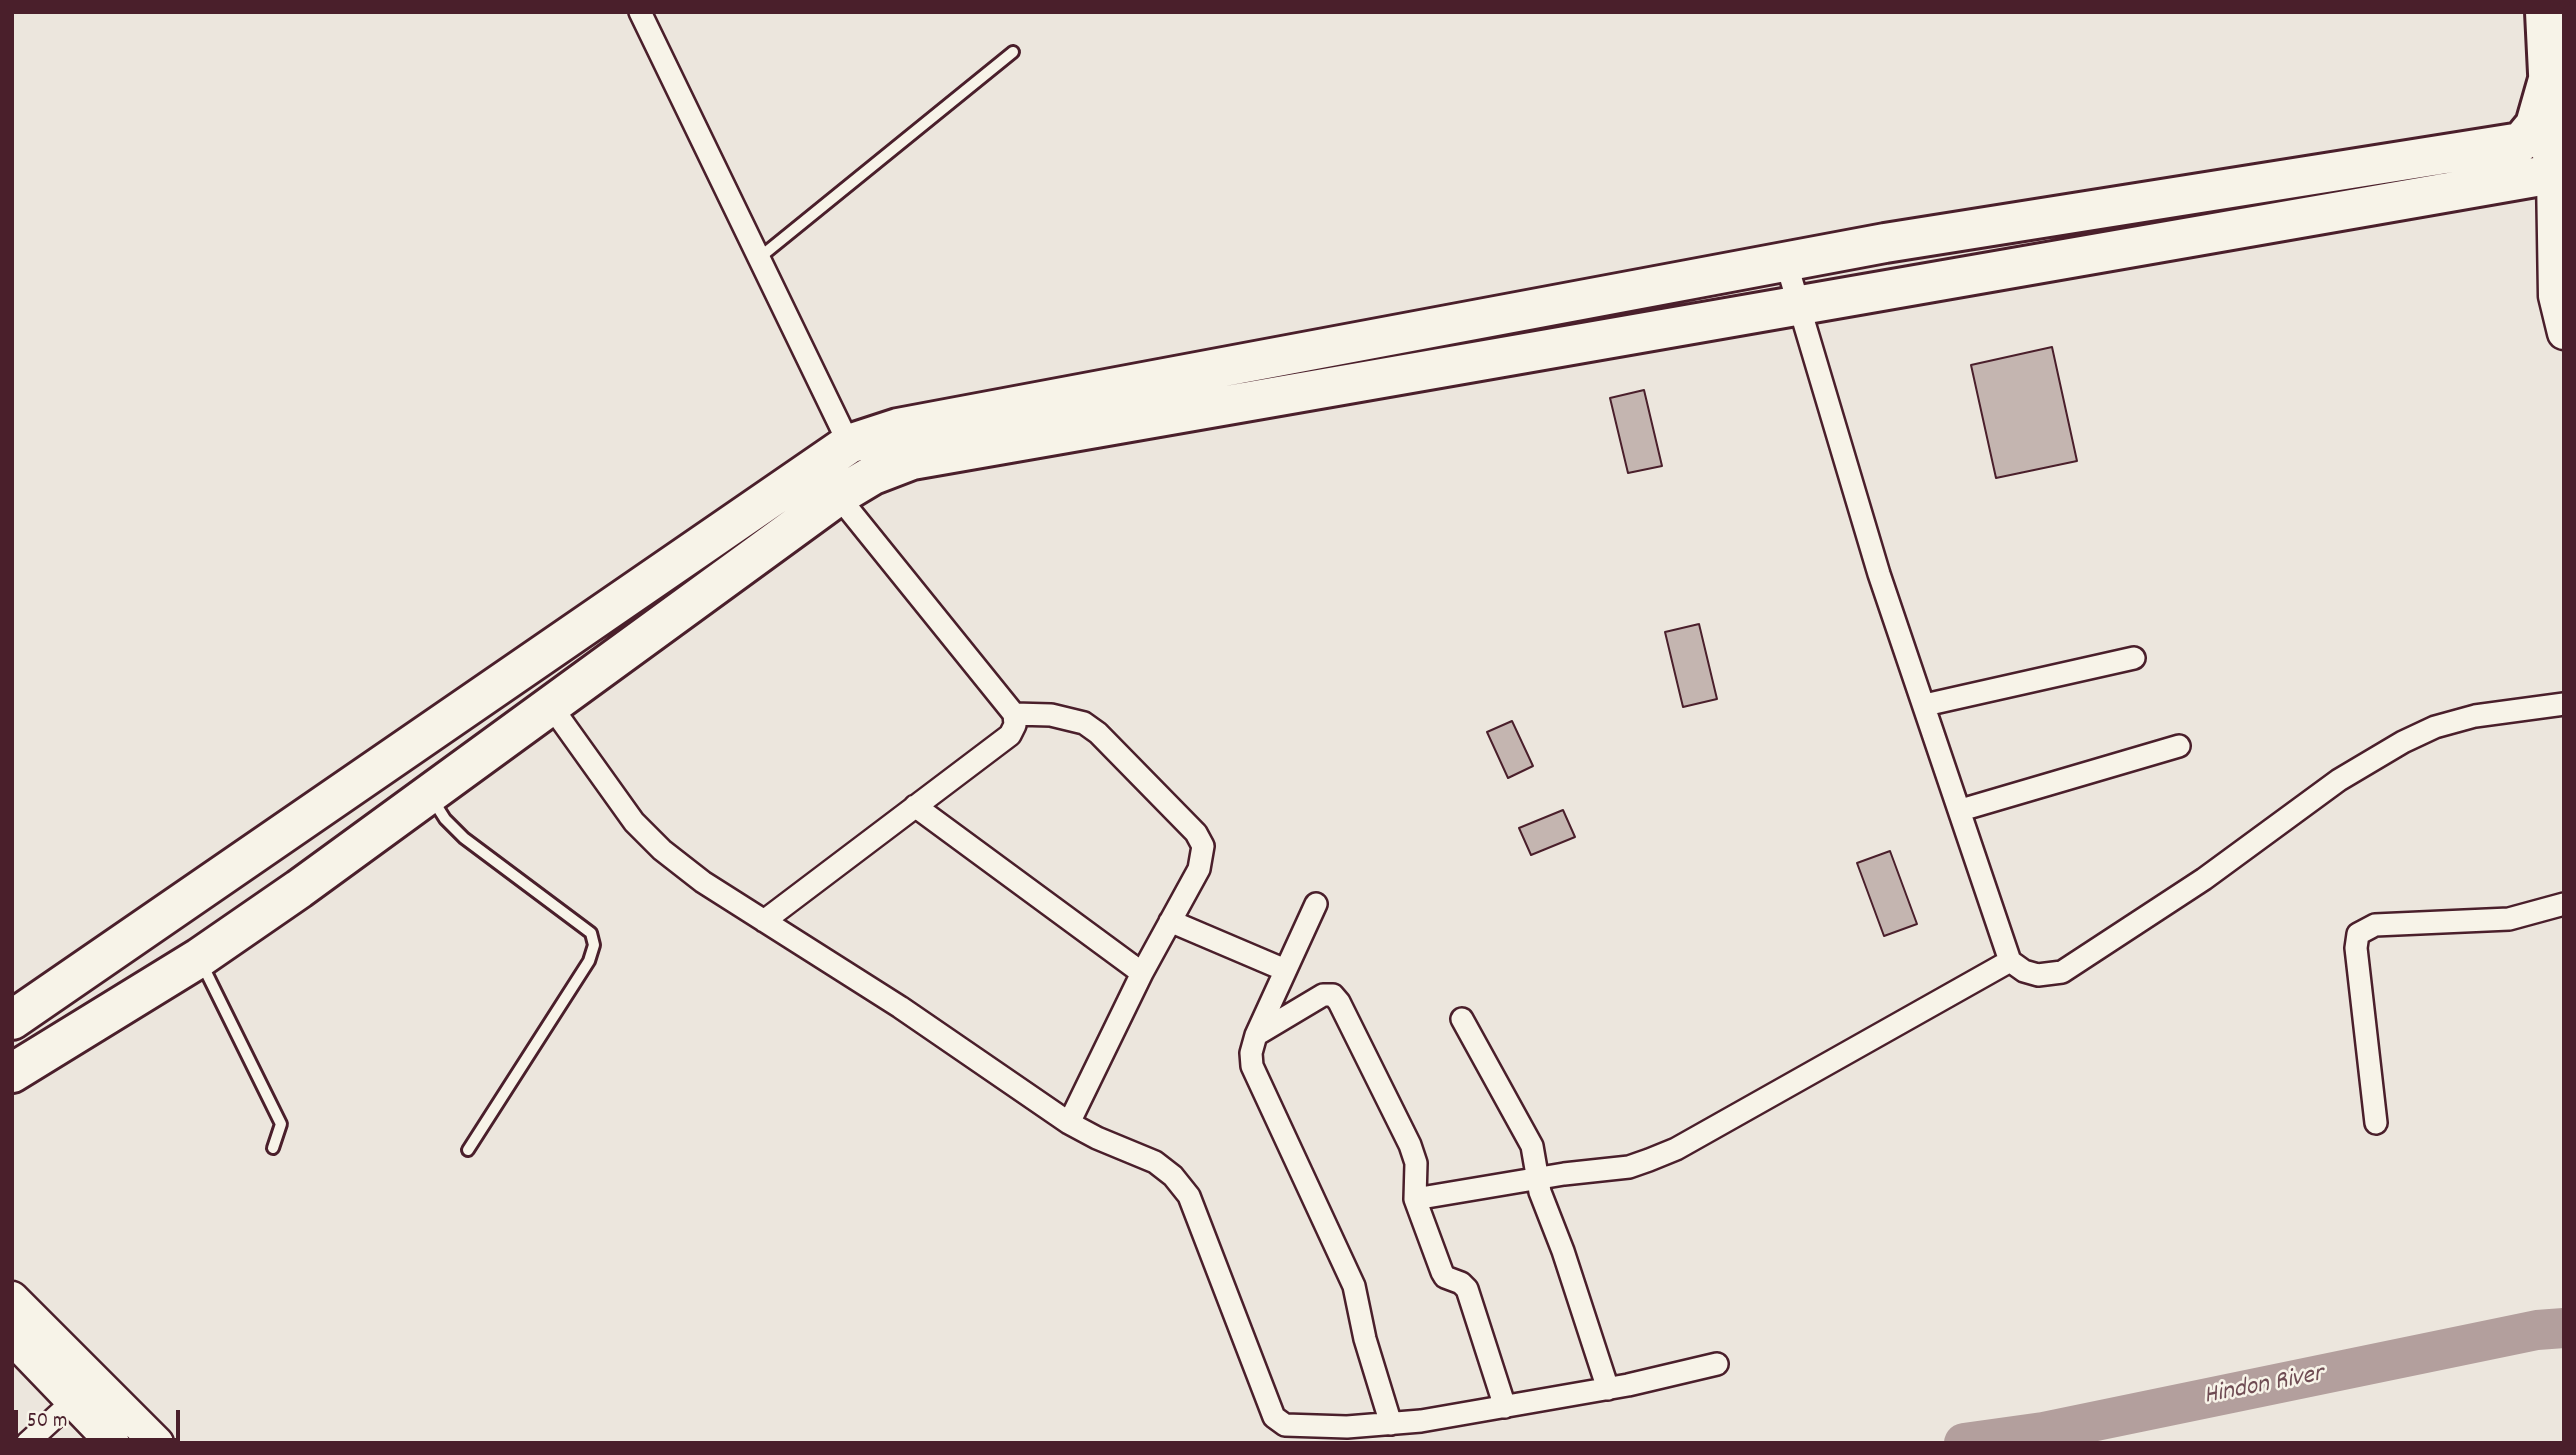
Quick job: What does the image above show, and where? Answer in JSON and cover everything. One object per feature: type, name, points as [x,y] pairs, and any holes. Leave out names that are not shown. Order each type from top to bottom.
[{"type":"highway","points":[[12,1073],[199,958],[430,794],[838,496],[873,475],[912,460],[1798,303],[2559,174],[2545,12]]},
{"type":"highway","points":[[12,1020],[849,444],[898,428],[1899,241],[2521,142],[2535,125],[2549,76]]},
{"type":"street","points":[[640,12],[849,444]]},
{"type":"street","points":[[2559,174],[2555,296],[2564,333]]},
{"type":"street","points":[[1786,262],[1879,574],[2010,961],[2024,971],[2038,975],[2062,972],[2204,879],[2339,780],[2435,727],[2475,716],[2564,704]]},
{"type":"street","points":[[764,921],[1010,735],[1015,725],[1014,714],[838,496]]},
{"type":"street","points":[[1925,705],[2134,658]]},
{"type":"street","points":[[551,706],[609,792],[652,841],[703,882],[900,1007],[1069,1123],[1155,1162],[1173,1176],[1189,1196],[1274,1417],[1285,1425],[1297,1427],[1391,1424],[1608,1389],[1717,1364]]},
{"type":"street","points":[[1014,714],[1051,715],[1084,723],[1098,733],[1196,833],[1203,846],[1203,858],[1142,972],[1069,1123]]},
{"type":"street","points":[[1961,810],[2179,746]]},
{"type":"street","points":[[915,806],[1142,972]]},
{"type":"street","points":[[1316,904],[1256,1035],[1251,1053],[1252,1066],[1354,1286],[1365,1339],[1391,1424]]},
{"type":"street","points":[[2376,1123],[2356,948],[2358,934],[2375,925],[2510,919],[2564,904]]},
{"type":"street","points":[[1170,921],[1285,970]]},
{"type":"street","points":[[1415,1199],[1538,1178],[1629,1167],[1676,1149],[2010,961]]},
{"type":"street","points":[[1256,1035],[1323,995],[1333,995],[1339,1002],[1410,1145],[1416,1163],[1415,1199],[1442,1272],[1445,1277],[1461,1283],[1467,1289],[1506,1407]]},
{"type":"street","points":[[1462,1018],[1532,1146],[1538,1178],[1608,1389]]},
{"type":"street","points":[[12,1298],[157,1443]]},
{"type":"street","points":[[12,1338],[113,1443]]},
{"type":"street","points":[[27,1443],[74,1401]]},
{"type":"lane","points":[[759,258],[1013,52]]},
{"type":"lane","points":[[430,794],[445,819],[464,838],[591,933],[594,945],[589,961],[468,1150]]},
{"type":"lane","points":[[199,958],[281,1124],[273,1148]]},
{"type":"building","points":[[2052,347],[2077,461],[1996,478],[1971,365]]},
{"type":"building","points":[[1644,390],[1662,466],[1628,473],[1610,398]]},
{"type":"building","points":[[1699,624],[1717,699],[1683,707],[1665,632]]},
{"type":"building","points":[[1512,721],[1533,766],[1508,778],[1487,732]]},
{"type":"building","points":[[1563,810],[1575,837],[1531,855],[1519,828]]},
{"type":"building","points":[[1890,851],[1917,924],[1884,936],[1857,863]]},
{"type":"waterway","name":"Hindon River","points":[[1964,1443],[2043,1432],[2537,1330],[2564,1328]]}]
